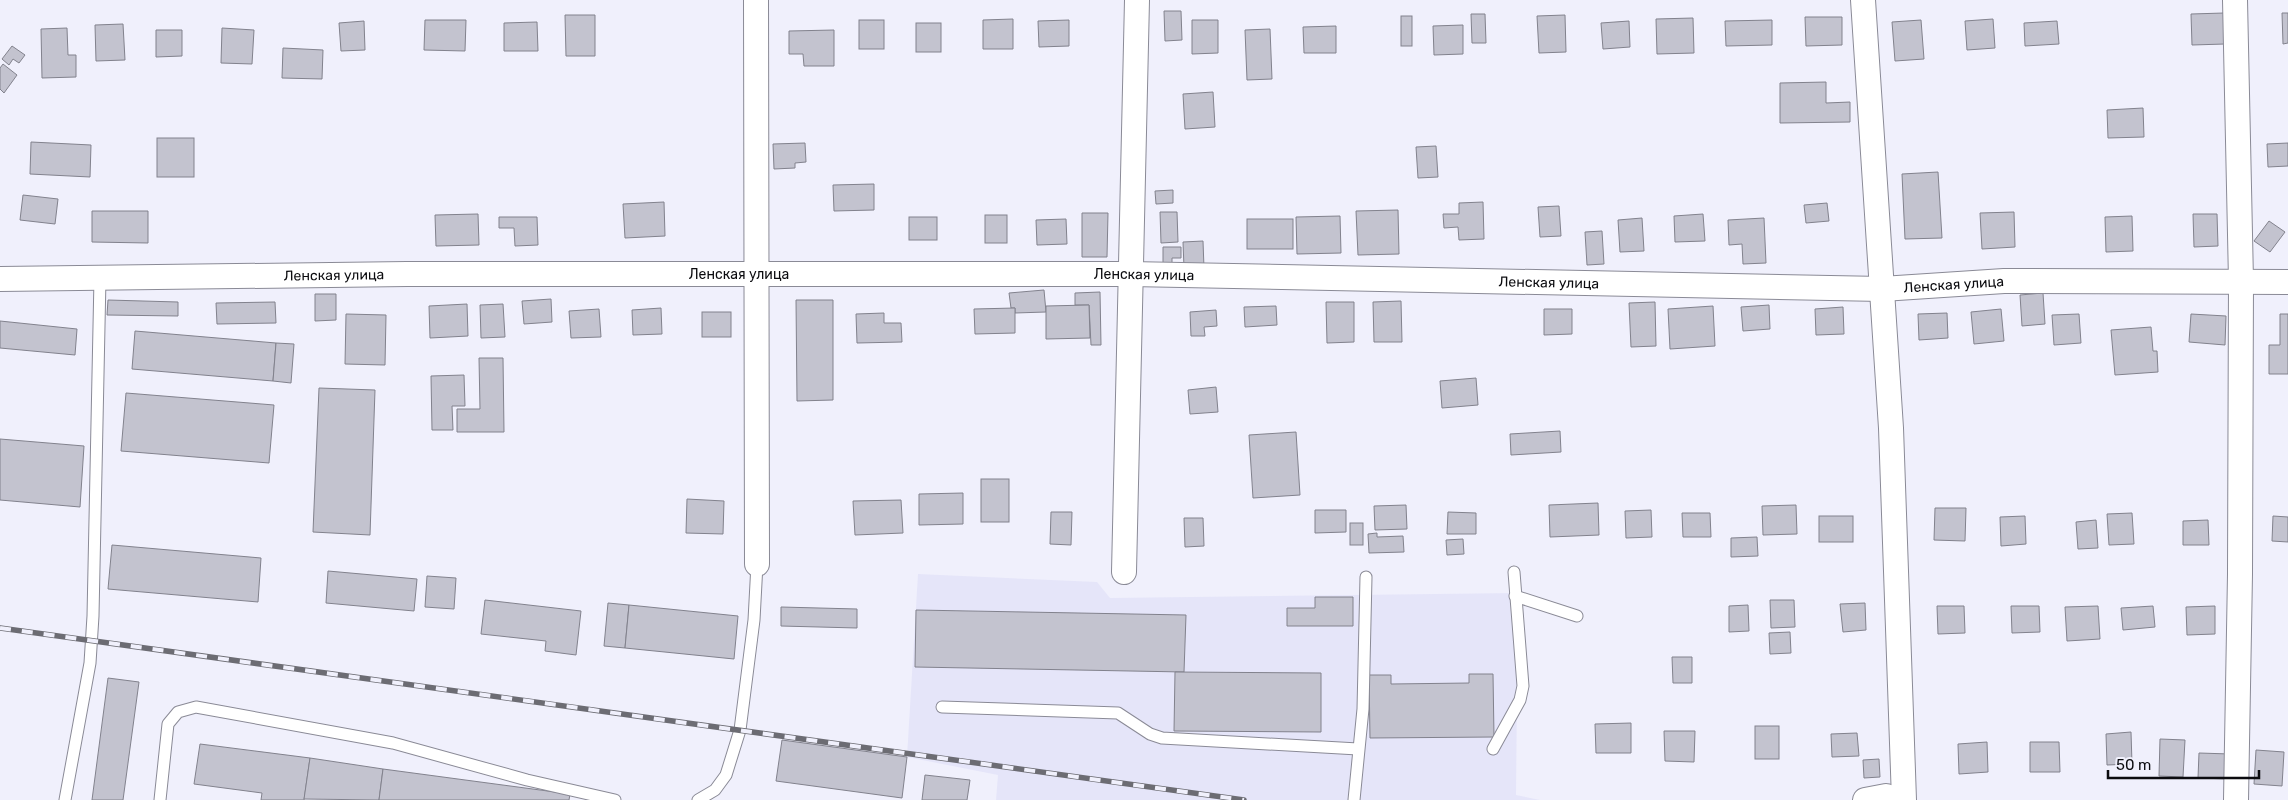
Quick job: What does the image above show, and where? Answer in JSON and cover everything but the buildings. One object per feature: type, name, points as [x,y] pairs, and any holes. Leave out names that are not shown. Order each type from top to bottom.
[{"type":"street","points":[[756,0],[757,564]]},
{"type":"street","points":[[1124,572],[1137,0]]},
{"type":"street","points":[[1863,0],[1891,428],[1904,800]]},
{"type":"street","points":[[2234,0],[2241,281],[2240,564],[2236,800]]},
{"type":"street","name":"Ленская улица","points":[[0,279],[407,274],[756,276],[1130,274],[1882,289],[2004,281],[2288,282]]},
{"type":"street","points":[[1865,800],[1886,796],[1899,800]]},
{"type":"lane","points":[[65,800],[90,663],[93,616],[100,278]]},
{"type":"lane","points":[[698,800],[715,790],[726,775],[738,739],[754,620],[757,564]]},
{"type":"lane","points":[[1493,749],[1520,700],[1523,686],[1514,572]]},
{"type":"lane","points":[[1354,800],[1363,709],[1366,577]]},
{"type":"lane","points":[[1515,596],[1577,616]]},
{"type":"lane","points":[[942,707],[1118,714],[1150,734],[1162,738],[1358,749]]},
{"type":"lane","points":[[160,800],[168,724],[178,712],[196,708],[393,743],[527,780],[615,800]]},
{"type":"shaded area","points":[[918,574],[1097,582],[1110,598],[1518,593],[1516,795],[1540,800],[996,800],[998,775],[907,757]]},
{"type":"railway","points":[[0,628],[1244,800]]}]
